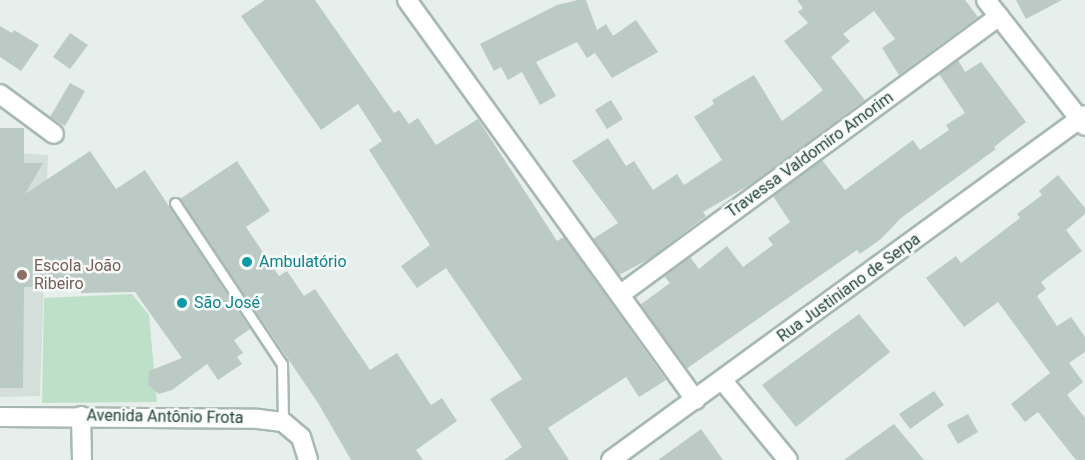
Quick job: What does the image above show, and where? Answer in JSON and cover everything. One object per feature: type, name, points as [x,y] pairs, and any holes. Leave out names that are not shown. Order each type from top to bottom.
[{"type":"street","points":[[408,0],[695,400]]},
{"type":"street","points":[[986,0],[1083,120]]},
{"type":"street","name":"Travessa Valdomiro Amorim","points":[[621,294],[999,16]]},
{"type":"street","points":[[0,94],[54,134]]},
{"type":"street","name":"Rua Justiniano de Serpa","points":[[611,460],[1083,120]]},
{"type":"street","points":[[723,381],[788,460]]},
{"type":"street","points":[[81,416],[82,460]]},
{"type":"street","name":"Avenida Antônio Frota","points":[[0,417],[258,418],[283,422]]},
{"type":"street","points":[[283,422],[301,437],[308,460]]},
{"type":"lane","points":[[175,203],[282,364],[283,422]]},
{"type":"shaded area","name":"Escola João Ribeiro","points":[[0,152],[48,155],[40,396],[0,397]]},
{"type":"green space","points":[[132,294],[149,315],[157,402],[42,403],[44,298]]},
{"type":"building","points":[[265,0],[315,0],[394,113],[399,110],[409,124],[418,118],[436,145],[478,119],[557,241],[564,237],[666,380],[639,397],[626,377],[548,428],[569,460],[504,460],[522,447],[490,399],[522,379],[446,268],[417,288],[401,266],[430,245],[369,150],[382,141],[358,104],[321,130],[241,16]]},
{"type":"building","points":[[586,0],[597,30],[606,24],[613,36],[636,20],[658,52],[612,78],[595,53],[587,58],[577,42],[536,62],[556,96],[540,105],[522,72],[508,80],[501,67],[494,71],[480,44],[557,5]]},
{"type":"building","points":[[797,0],[965,0],[978,17],[899,75],[882,48],[895,39],[874,11],[843,34],[850,41],[831,57],[865,100],[753,183],[703,212],[706,216],[651,258],[619,275],[593,239],[618,223],[572,161],[608,138],[626,166],[634,161],[653,190],[677,174],[684,185],[722,160],[694,117],[714,104],[712,100],[754,75],[782,121],[823,90],[784,41],[808,23],[798,12],[803,8]]},
{"type":"building","points":[[1016,0],[1062,0],[1026,19]]},
{"type":"building","points":[[0,26],[12,33],[14,30],[39,45],[21,71],[0,57]]},
{"type":"building","points":[[70,33],[88,45],[70,69],[53,57]]},
{"type":"building","points":[[958,60],[965,72],[981,62],[1026,122],[994,147],[996,149],[901,218],[881,239],[860,254],[857,250],[686,369],[640,305],[670,283],[664,276],[690,257],[699,269],[727,246],[743,267],[773,245],[768,238],[790,222],[773,196],[822,160],[845,190],[913,140],[920,150],[949,130],[946,125],[965,113],[939,74]]},
{"type":"building","points":[[70,83],[85,91],[65,126],[50,117]]},
{"type":"building","points":[[611,100],[623,119],[607,129],[595,110]]},
{"type":"building","points":[[0,128],[24,128],[24,163],[43,163],[25,194],[90,151],[116,189],[145,170],[250,329],[234,340],[243,353],[237,357],[242,364],[218,380],[207,364],[172,390],[159,394],[148,385],[149,371],[182,358],[135,292],[81,293],[81,285],[24,287],[23,388],[0,388]]},
{"type":"building","points":[[237,161],[270,211],[246,227],[279,276],[287,271],[304,296],[315,289],[370,370],[397,353],[431,405],[442,398],[457,421],[416,450],[423,460],[351,460],[318,403],[180,199]]},
{"type":"building","points":[[1058,175],[1085,208],[1085,214],[1066,230],[1082,251],[1041,282],[1046,289],[1037,296],[1057,326],[1071,317],[1085,337],[1085,352],[1069,363],[1083,382],[1067,395],[1085,418],[1085,460],[1076,460],[1038,412],[1025,422],[1011,404],[1050,373],[998,302],[964,327],[926,278],[956,256],[961,263],[1020,218],[1017,214],[1042,195],[1039,191]]},
{"type":"building","points":[[859,314],[890,352],[796,427],[762,385]]},
{"type":"building","points":[[934,391],[944,405],[910,429],[899,414]]},
{"type":"building","points":[[968,414],[978,432],[958,444],[947,425]]},
{"type":"building","points":[[894,424],[924,460],[844,460]]},
{"type":"building","points":[[701,429],[723,460],[658,460]]},
{"type":"place","name":"Ambulatório","points":[[247,262]]},
{"type":"place","name":"Escola João Ribeiro","points":[[22,275]]},
{"type":"place","name":"São José","points":[[182,303]]}]
